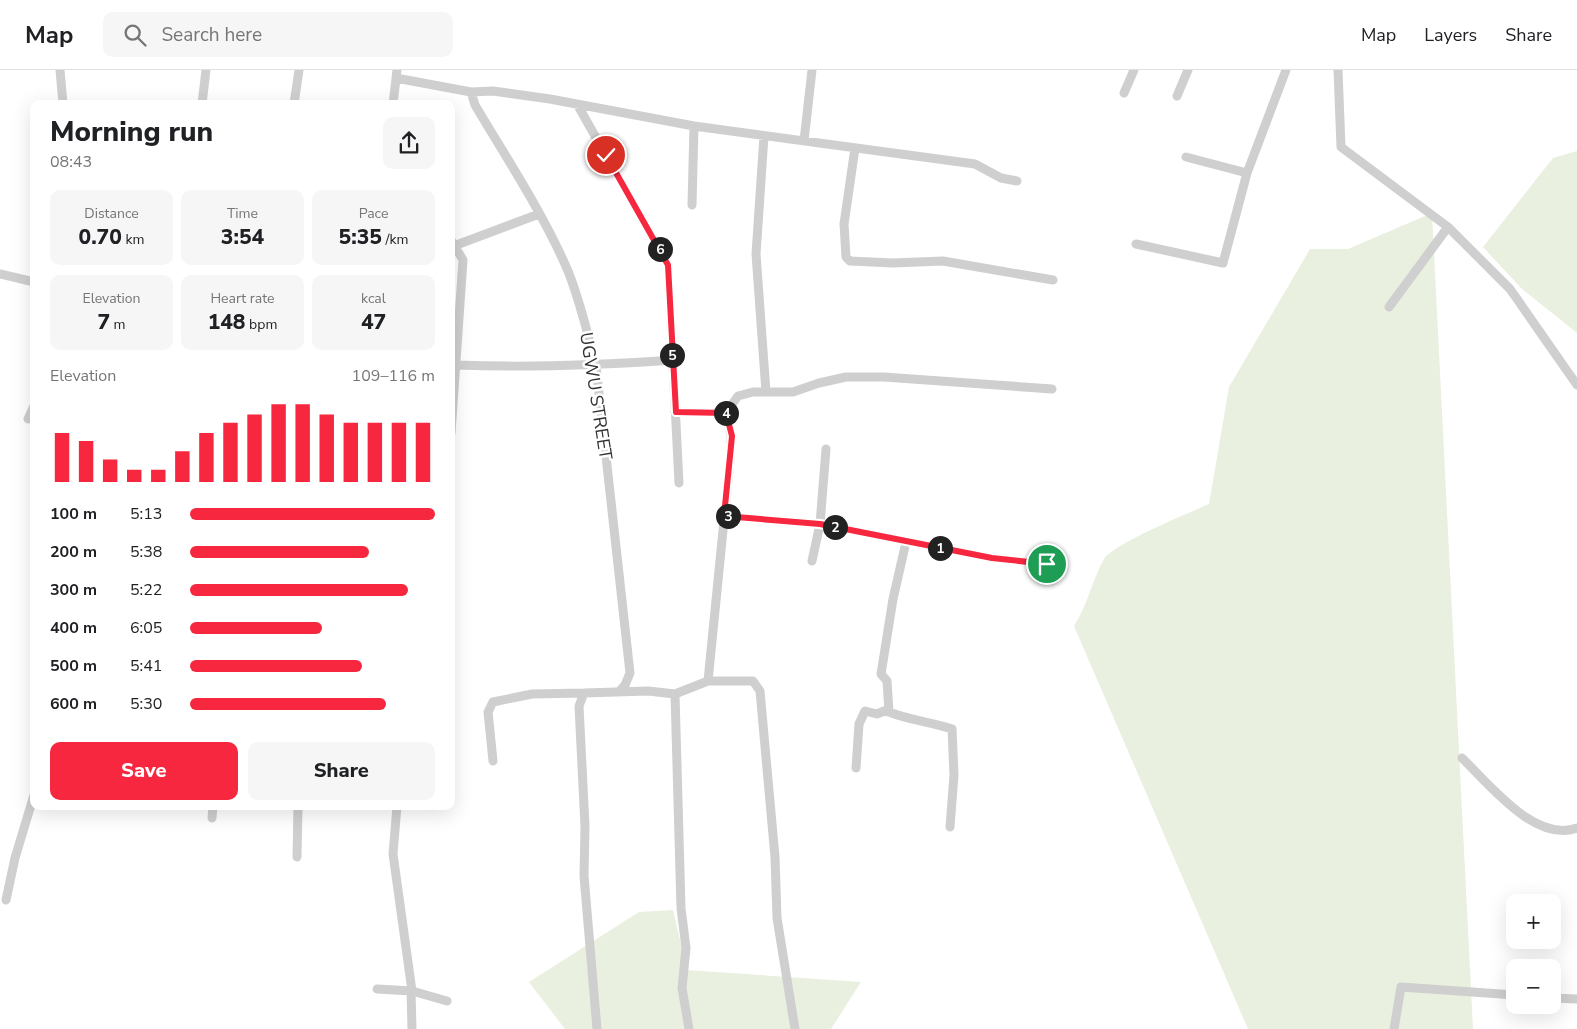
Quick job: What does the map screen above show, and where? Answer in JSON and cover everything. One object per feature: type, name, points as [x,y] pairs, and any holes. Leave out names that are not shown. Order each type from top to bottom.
[{"type":"street","points":[[60,70],[63,100]]},
{"type":"street","points":[[202,100],[206,70]]},
{"type":"street","points":[[295,100],[299,70]]},
{"type":"street","points":[[804,140],[812,70]]},
{"type":"street","points":[[1124,93],[1134,70]]},
{"type":"street","points":[[1177,96],[1188,70]]},
{"type":"street","points":[[1136,244],[1223,263],[1247,173],[1286,70]]},
{"type":"street","points":[[1338,70],[1341,147],[1448,227],[1510,289],[1577,385]]},
{"type":"street","points":[[393,100],[396,74],[471,92],[493,91],[577,104],[694,126],[975,164],[1001,178],[1017,182]]},
{"type":"street","name":"UGWU STREET","points":[[471,92],[475,105],[539,214],[568,271],[586,326],[596,366],[630,673],[625,685],[619,692]]},
{"type":"street","points":[[577,104],[668,265],[679,482]]},
{"type":"street","points":[[692,205],[694,126]]},
{"type":"street","points":[[764,136],[756,254],[766,392]]},
{"type":"street","points":[[855,148],[844,224],[846,257],[850,261],[893,263],[943,261],[1053,280]]},
{"type":"street","points":[[1186,157],[1247,173]]},
{"type":"street","points":[[455,244],[539,214]]},
{"type":"street","points":[[1389,307],[1448,227]]},
{"type":"street","points":[[455,248],[463,260],[455,388]]},
{"type":"street","points":[[0,274],[30,281]]},
{"type":"street","points":[[457,365],[510,367],[596,366],[673,360]]},
{"type":"street","points":[[708,681],[732,436],[726,413],[738,396],[754,392],[793,392],[819,383],[846,377],[884,377],[1052,389]]},
{"type":"street","points":[[676,412],[726,413]]},
{"type":"street","points":[[28,419],[30,415]]},
{"type":"street","points":[[812,561],[820,524],[826,450]]},
{"type":"street","points":[[724,516],[820,524],[992,558],[1047,564]]},
{"type":"street","points":[[889,712],[886,681],[881,674],[893,599],[906,542]]},
{"type":"street","points":[[493,761],[488,712],[493,702],[532,694],[648,690],[675,694],[708,681],[752,681],[760,691],[775,857],[777,918],[795,1029]]},
{"type":"street","points":[[584,693],[579,706],[585,826],[584,876],[596,1029]]},
{"type":"street","points":[[675,694],[681,908],[686,948],[682,988],[689,1029]]},
{"type":"street","points":[[856,768],[859,724],[865,711],[877,714],[884,711],[889,712],[904,718],[930,722],[952,729],[954,775],[950,827]]},
{"type":"street","points":[[1462,758],[1526,820],[1566,832],[1577,828]]},
{"type":"street","points":[[6,900],[15,858],[30,808]]},
{"type":"street","points":[[212,818],[213,810]]},
{"type":"street","points":[[297,857],[298,810]]},
{"type":"street","points":[[397,810],[393,854],[411,991],[412,1029]]},
{"type":"street","points":[[1394,1029],[1401,987],[1506,994]]},
{"type":"street","points":[[377,989],[411,991],[448,1001]]},
{"type":"street","points":[[1561,998],[1577,999]]},
{"type":"green space","points":[[1577,151],[1577,333],[1522,289],[1483,247],[1553,158]]},
{"type":"green space","points":[[1432,213],[1473,1029],[1248,1029],[1074,626],[1100,567],[1110,553],[1152,529],[1209,504],[1229,387],[1310,249],[1348,249]]},
{"type":"green space","points":[[673,910],[687,970],[861,982],[831,1029],[565,1029],[529,982],[639,912]]},
{"type":"route","points":[[606,155],[668,265],[670,274],[676,412],[726,413],[732,436],[724,516],[820,524],[992,558],[1047,564]]}]
